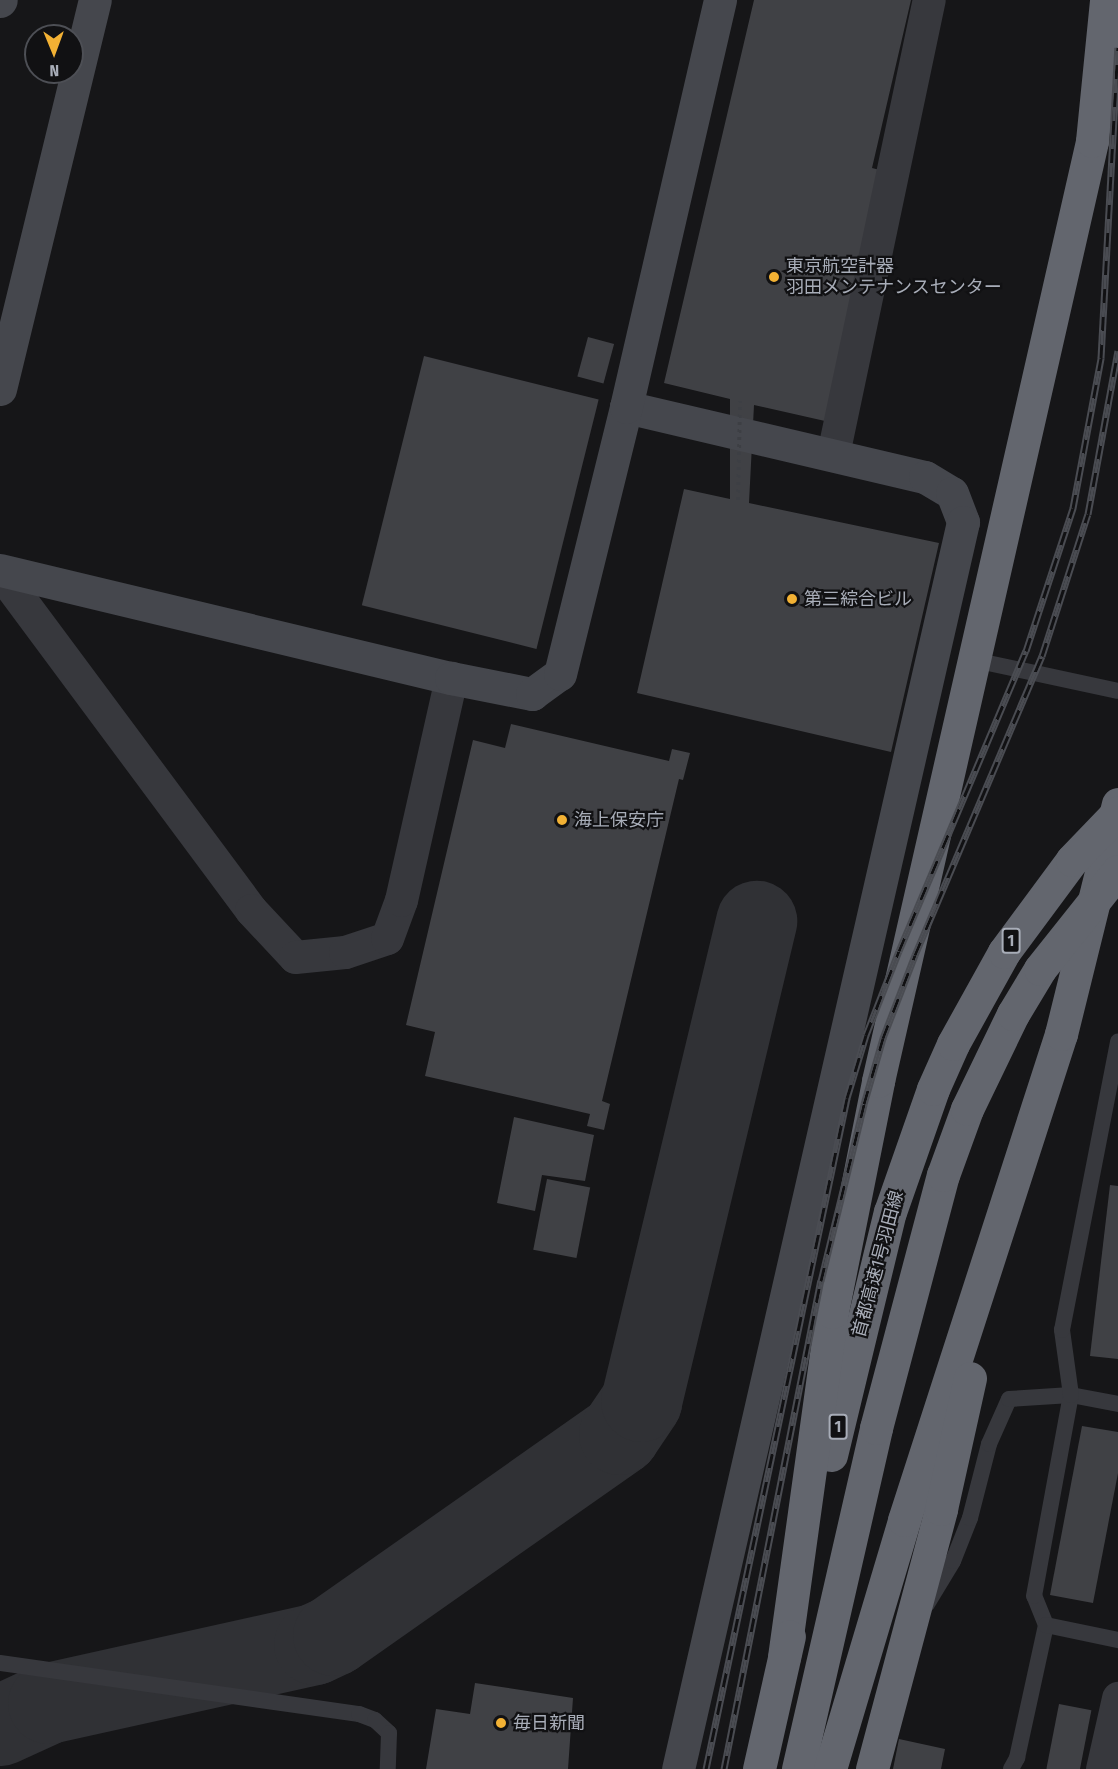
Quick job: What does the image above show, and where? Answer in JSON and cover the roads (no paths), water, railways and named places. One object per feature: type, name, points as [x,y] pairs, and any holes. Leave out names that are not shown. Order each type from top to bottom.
[{"type":"highway","points":[[784,1657],[832,1312],[878,1081],[1092,141],[1106,0]]},
{"type":"highway","points":[[830,1769],[904,1520],[1064,1023],[1118,804]]},
{"type":"highway","name":"首都高速1号羽田線","points":[[759,1769],[872,1281],[890,1212],[933,1089],[952,1044],[1004,952],[1072,860],[1118,812]]},
{"type":"highway","name":"1","points":[[798,1769],[876,1428],[944,1175],[967,1109],[1013,1014],[1040,969],[1118,871]]},
{"type":"highway","points":[[872,1769],[941,1509],[1009,1197]]},
{"type":"street","points":[[0,388],[95,0]]},
{"type":"street","points":[[0,571],[451,678],[532,694],[560,674],[626,407],[720,0]]},
{"type":"street","points":[[833,454],[929,0]]},
{"type":"street","points":[[626,407],[925,477],[952,494],[963,522],[678,1769]]},
{"type":"street","points":[[0,571],[251,910],[295,957],[345,952],[387,938],[401,900],[451,678]]},
{"type":"street","points":[[1102,1769],[1118,1698]]},
{"type":"lane","points":[[974,660],[1118,691]]},
{"type":"lane","points":[[1011,1769],[1017,1758],[1046,1625],[1034,1596],[1071,1395],[1062,1330],[1118,1041]]},
{"type":"lane","points":[[908,1634],[953,1561],[970,1518],[989,1444],[1009,1399],[1071,1395],[1118,1404]]},
{"type":"lane","points":[[1046,1625],[1118,1640]]},
{"type":"lane","points":[[0,1663],[359,1714],[375,1720],[389,1733],[388,1769]]},
{"type":"railway","points":[[706,1769],[847,1098],[866,1035],[899,951],[1026,651],[1073,508],[1101,358],[1118,47]]},
{"type":"railway","points":[[724,1769],[821,1281],[864,1104],[883,1038],[915,955],[1042,656],[1088,514],[1118,351]]},
{"type":"place","name":"東京航空計器 羽田メンテナンスセンター","points":[[774,277]]},
{"type":"place","name":"第三綜合ビル","points":[[792,599]]},
{"type":"place","name":"海上保安庁","points":[[562,820]]},
{"type":"place","name":"毎日新聞","points":[[501,1723]]}]
